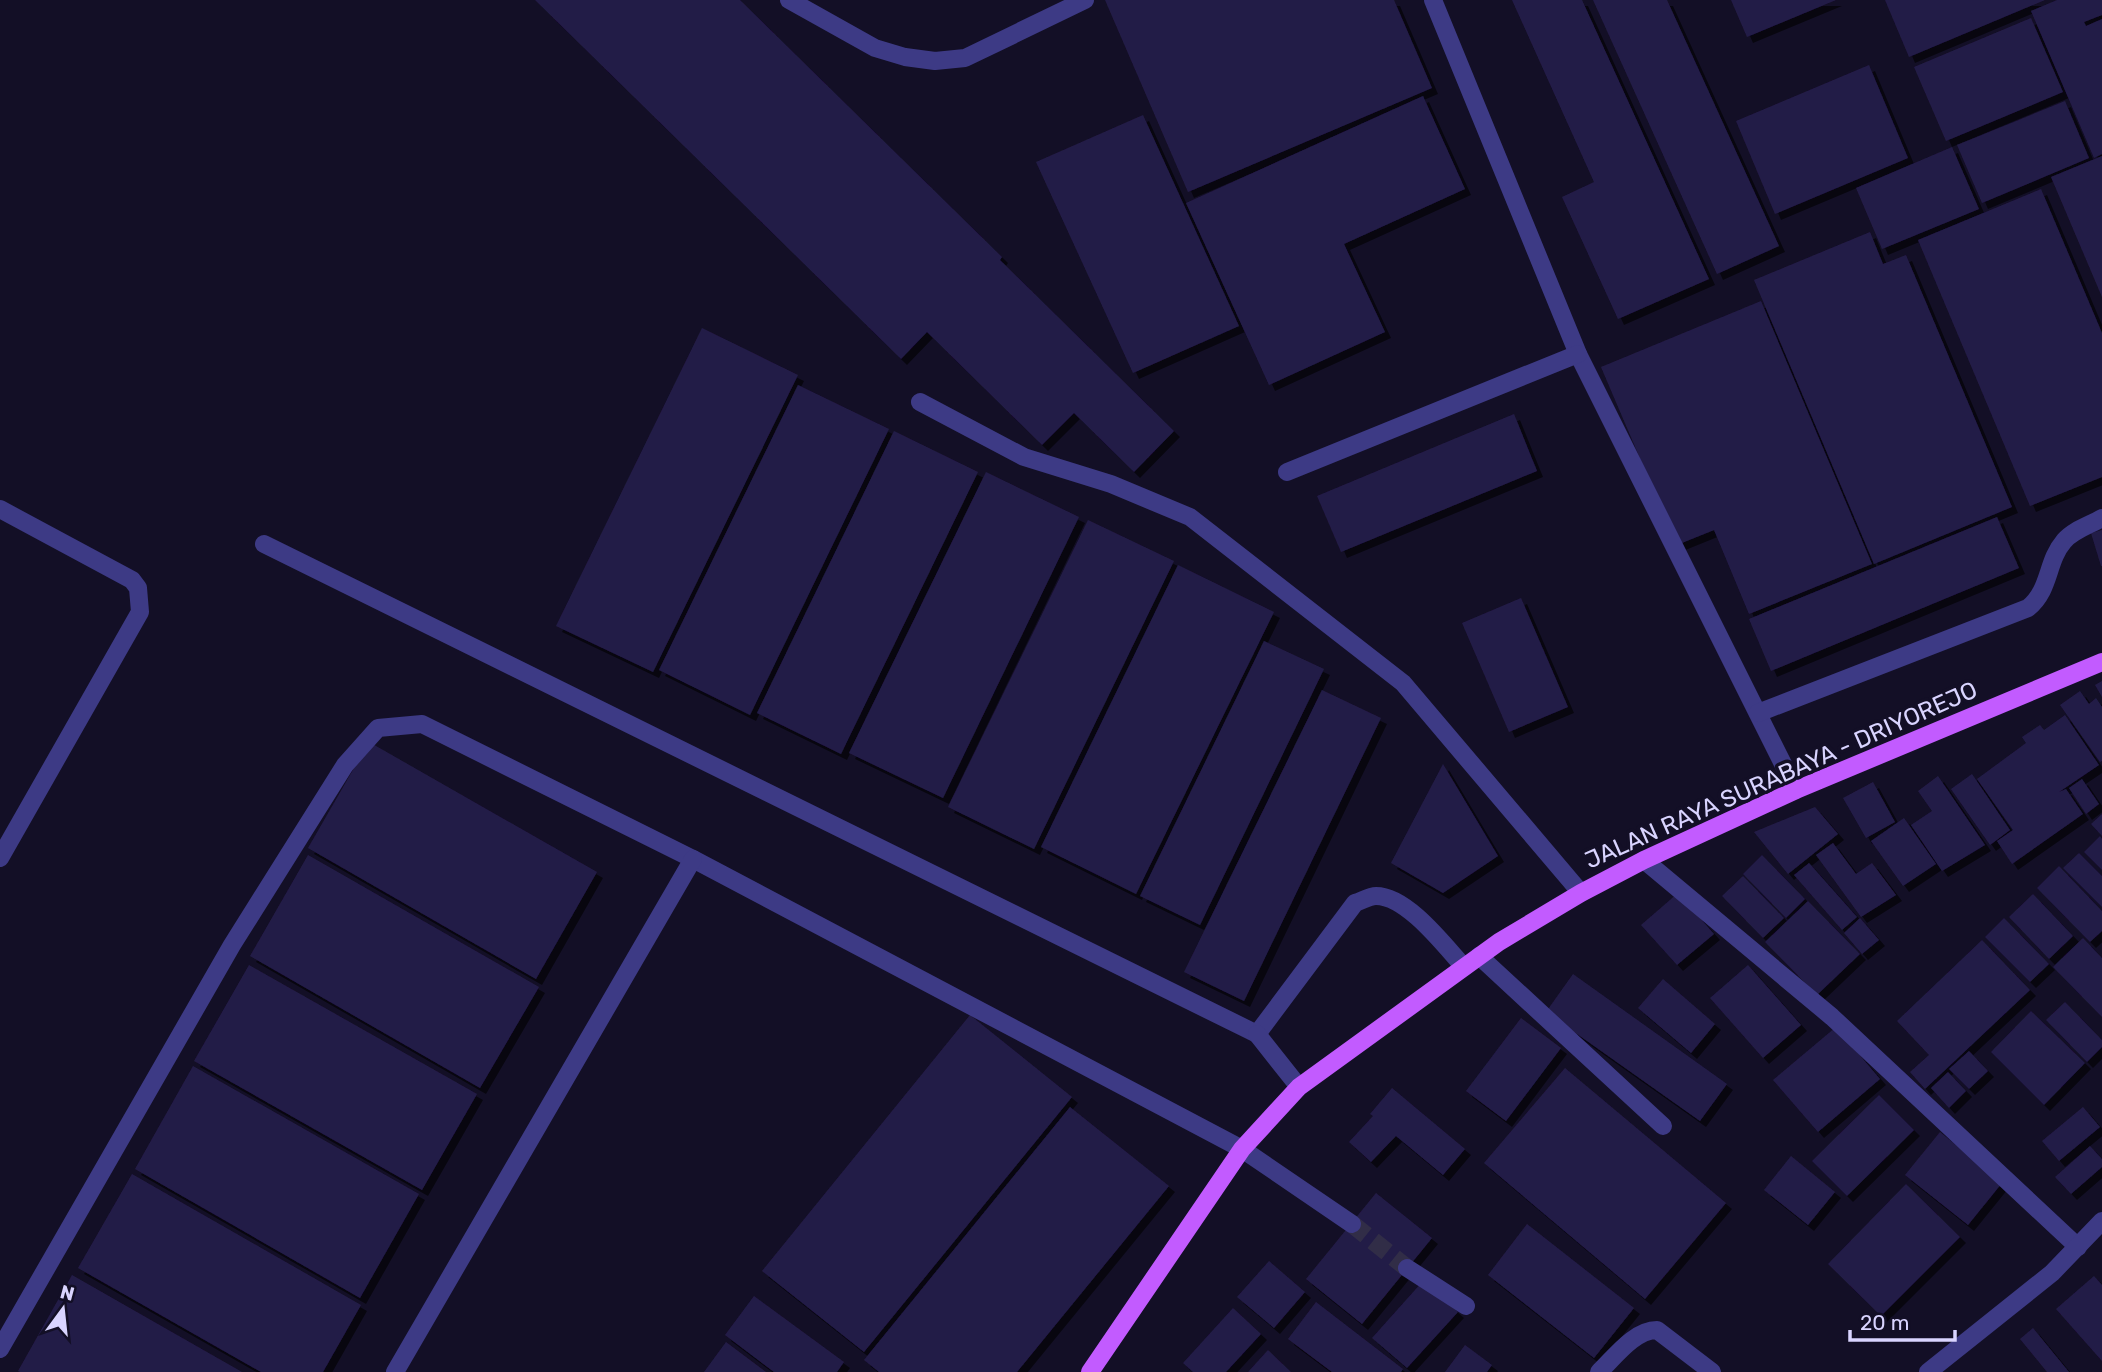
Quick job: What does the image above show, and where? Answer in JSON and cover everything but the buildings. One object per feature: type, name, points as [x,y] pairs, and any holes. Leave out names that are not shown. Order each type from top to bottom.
[{"type":"main road","name":"JALAN RAYA SURABAYA - DRIYOREJO","points":[[1090,1372],[1242,1149],[1299,1087],[1479,956],[1581,893],[1644,860],[1796,790],[2102,662]]},
{"type":"street","points":[[789,0],[875,48],[905,57],[935,61],[965,58],[1085,0]]},
{"type":"street","points":[[1433,0],[1578,355],[1796,790]]},
{"type":"street","points":[[1287,472],[1578,355]]},
{"type":"street","points":[[920,402],[1024,457],[1111,484],[1189,517],[1403,683],[1581,893]]},
{"type":"street","points":[[0,509],[132,580],[138,588],[140,612],[0,858]]},
{"type":"street","points":[[1758,713],[2028,608],[2038,600],[2058,550],[2066,539],[2102,518]]},
{"type":"street","points":[[264,544],[1257,1034],[1299,1087]]},
{"type":"street","points":[[0,1349],[232,945],[345,765],[378,728],[422,724],[693,859],[1242,1149],[1352,1224]]},
{"type":"street","points":[[394,1372],[693,859]]},
{"type":"street","points":[[1644,860],[1832,1017],[2078,1247]]},
{"type":"street","points":[[1257,1034],[1356,903],[1373,895],[1392,898],[1410,912],[1427,926],[1464,967]]},
{"type":"street","points":[[1479,956],[1662,1126]]},
{"type":"street","points":[[1928,1372],[2052,1273],[2102,1221]]},
{"type":"street","points":[[1407,1268],[1466,1306]]},
{"type":"street","points":[[1599,1372],[1647,1330],[1657,1330],[1712,1372]]},
{"type":"tunnel","points":[[1352,1224],[1407,1268]]}]
